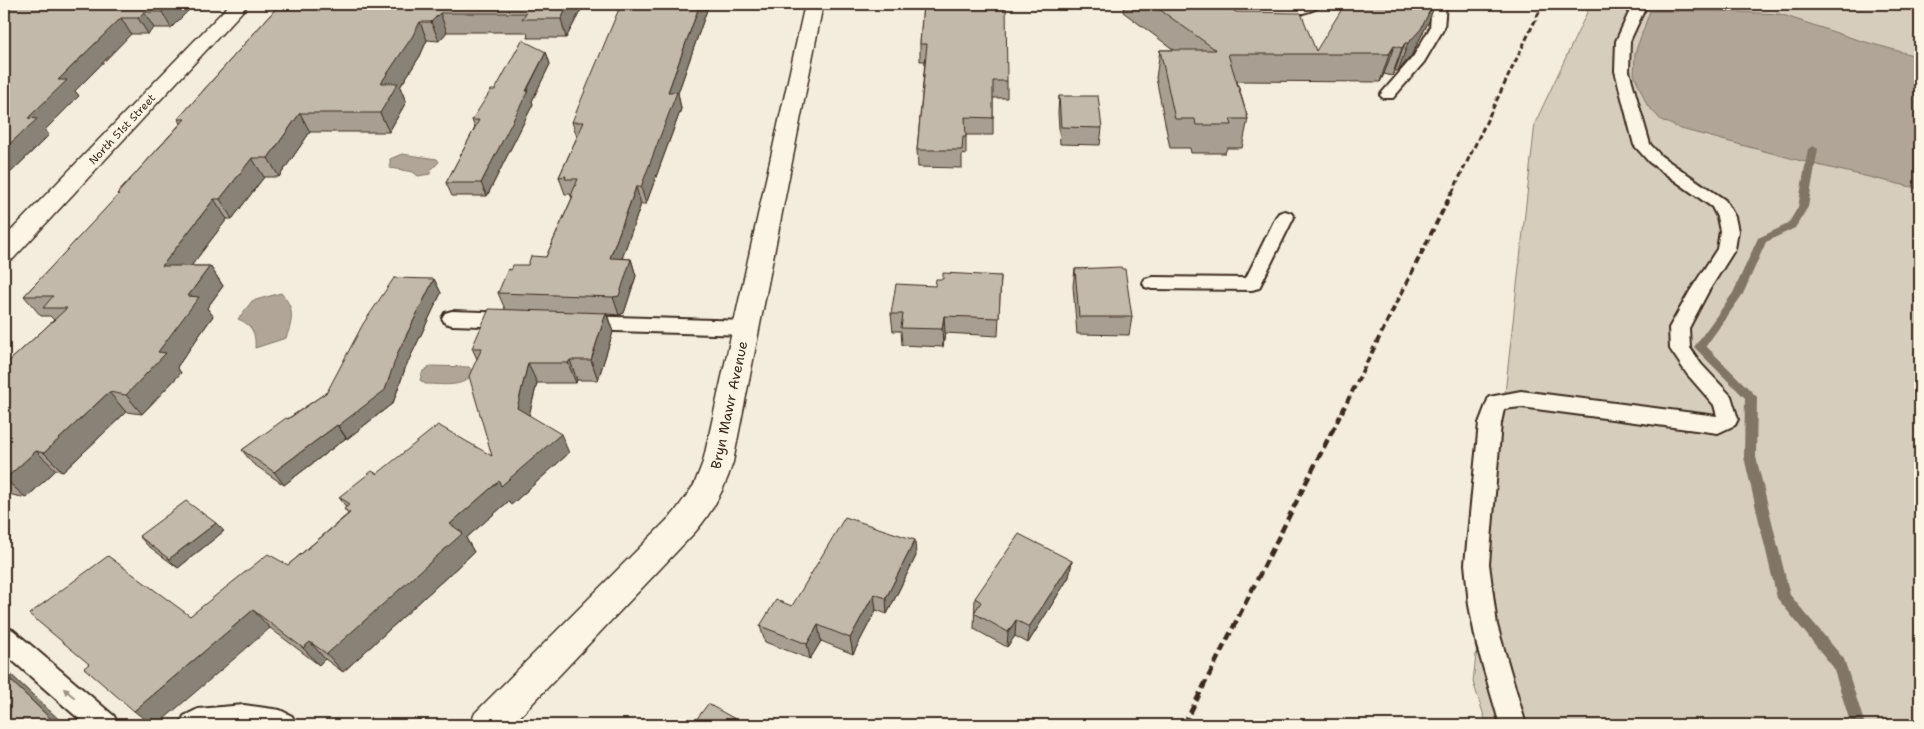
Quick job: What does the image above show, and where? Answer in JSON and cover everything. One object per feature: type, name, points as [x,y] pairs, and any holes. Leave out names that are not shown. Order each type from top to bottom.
[{"type":"street","name":"North 51st Street","points":[[9,242],[240,4]]},
{"type":"street","name":"Bryn Mawr Avenue","points":[[488,725],[700,506],[707,494],[718,462],[814,4]]},
{"type":"lane","points":[[1222,4],[1262,11],[1298,10],[1315,4]]},
{"type":"lane","points":[[1388,95],[1418,59],[1437,28],[1439,4]]},
{"type":"lane","points":[[1513,725],[1497,677],[1477,579],[1490,423],[1496,403],[1521,399],[1718,425],[1728,420],[1724,402],[1694,369],[1680,349],[1679,328],[1699,291],[1726,249],[1729,231],[1726,217],[1719,204],[1654,159],[1642,145],[1622,71],[1623,41],[1640,4]]},
{"type":"lane","points":[[1152,283],[1252,284],[1285,217]]},
{"type":"lane","points":[[452,318],[529,321]]},
{"type":"lane","points":[[567,322],[746,328]]},
{"type":"lane","points":[[4,638],[105,725]]},
{"type":"lane","points":[[193,725],[198,722],[244,717],[283,725]]},
{"type":"shaded area","points":[[1591,4],[1920,4],[1920,725],[1487,725],[1473,682],[1535,123]]},
{"type":"shaded area","points":[[1650,11],[1716,11],[1780,14],[1855,39],[1920,57],[1920,189],[1809,163],[1681,129],[1661,120],[1647,105],[1634,74],[1635,53]]},
{"type":"shaded area","points":[[402,154],[437,159],[439,162],[431,170],[430,174],[418,176],[413,172],[390,168],[390,159]]},
{"type":"shaded area","points":[[281,293],[291,309],[291,320],[286,338],[255,348],[255,338],[252,330],[247,324],[238,319],[252,301]]},
{"type":"shaded area","points":[[431,366],[469,367],[473,372],[465,381],[459,383],[446,385],[425,384],[420,380],[423,371]]},
{"type":"building","points":[[4,4],[170,4],[162,12],[144,12],[138,18],[121,18],[58,80],[67,80],[28,118],[37,119],[4,149]]},
{"type":"building","points":[[280,4],[569,4],[561,19],[522,19],[526,13],[440,13],[431,22],[420,22],[381,83],[398,83],[380,113],[300,113],[268,158],[252,158],[220,199],[214,199],[162,266],[210,266],[188,296],[199,297],[158,352],[166,353],[126,395],[109,392],[44,453],[36,451],[4,479],[4,366],[67,308],[43,308],[53,296],[24,296],[119,194],[117,194],[185,119],[178,119]]},
{"type":"building","points":[[621,4],[700,4],[668,92],[677,92],[641,187],[636,187],[610,258],[631,259],[619,296],[498,293],[508,269],[511,270],[513,265],[528,265],[531,256],[546,257],[573,196],[571,196],[578,179],[565,179],[566,176],[559,177],[584,122],[572,122]]},
{"type":"building","points":[[923,4],[1006,4],[1007,81],[993,81],[993,118],[965,117],[966,137],[963,137],[962,150],[917,150],[927,44],[920,44]]},
{"type":"building","points":[[1152,4],[1224,4],[1236,12],[1301,13],[1316,51],[1345,4],[1433,4],[1421,29],[1402,48],[1394,46],[1389,54],[1228,54],[1248,119],[1230,119],[1232,125],[1196,125],[1195,119],[1175,119],[1160,50],[1216,50]]},
{"type":"building","points":[[522,40],[546,52],[481,183],[446,183],[479,120],[472,120],[491,90],[495,90]]},
{"type":"building","points":[[1059,96],[1098,96],[1102,128],[1061,127]]},
{"type":"building","points":[[1121,267],[1125,269],[1132,317],[1079,317],[1075,269]]},
{"type":"building","points":[[943,273],[1001,276],[999,318],[944,316],[942,329],[901,328],[903,314],[891,314],[896,284],[935,286],[936,279],[943,279]]},
{"type":"building","points":[[394,278],[434,279],[398,352],[385,390],[274,472],[242,450],[286,418],[288,419],[327,392],[363,324]]},
{"type":"building","points":[[489,309],[606,313],[591,360],[570,360],[568,363],[528,363],[517,408],[561,434],[501,486],[499,481],[450,524],[463,533],[327,654],[310,642],[303,648],[253,610],[134,711],[84,668],[89,664],[29,614],[108,556],[190,616],[268,554],[288,565],[350,513],[344,509],[350,504],[339,497],[372,471],[377,474],[438,425],[492,456],[469,376],[482,348],[472,348]]},
{"type":"building","points":[[186,501],[216,523],[169,559],[139,536]]},
{"type":"building","points":[[845,517],[915,540],[886,598],[874,594],[850,638],[818,625],[807,644],[760,626],[776,600],[792,606]]},
{"type":"building","points":[[1019,534],[1072,561],[1029,627],[1016,620],[1008,632],[974,613],[981,602],[975,598]]},
{"type":"building","points":[[4,674],[57,725],[4,725]]},
{"type":"building","points":[[708,704],[746,725],[692,725]]},
{"type":"waterway","points":[[1813,149],[1803,207],[1792,226],[1762,240],[1738,294],[1700,347],[1751,397],[1750,457],[1784,598],[1839,664],[1858,725]]},
{"type":"railway","points":[[1452,193],[1543,4]]},
{"type":"railway","points":[[1332,432],[1452,192]]},
{"type":"railway","points":[[1184,725],[1332,431]]}]
